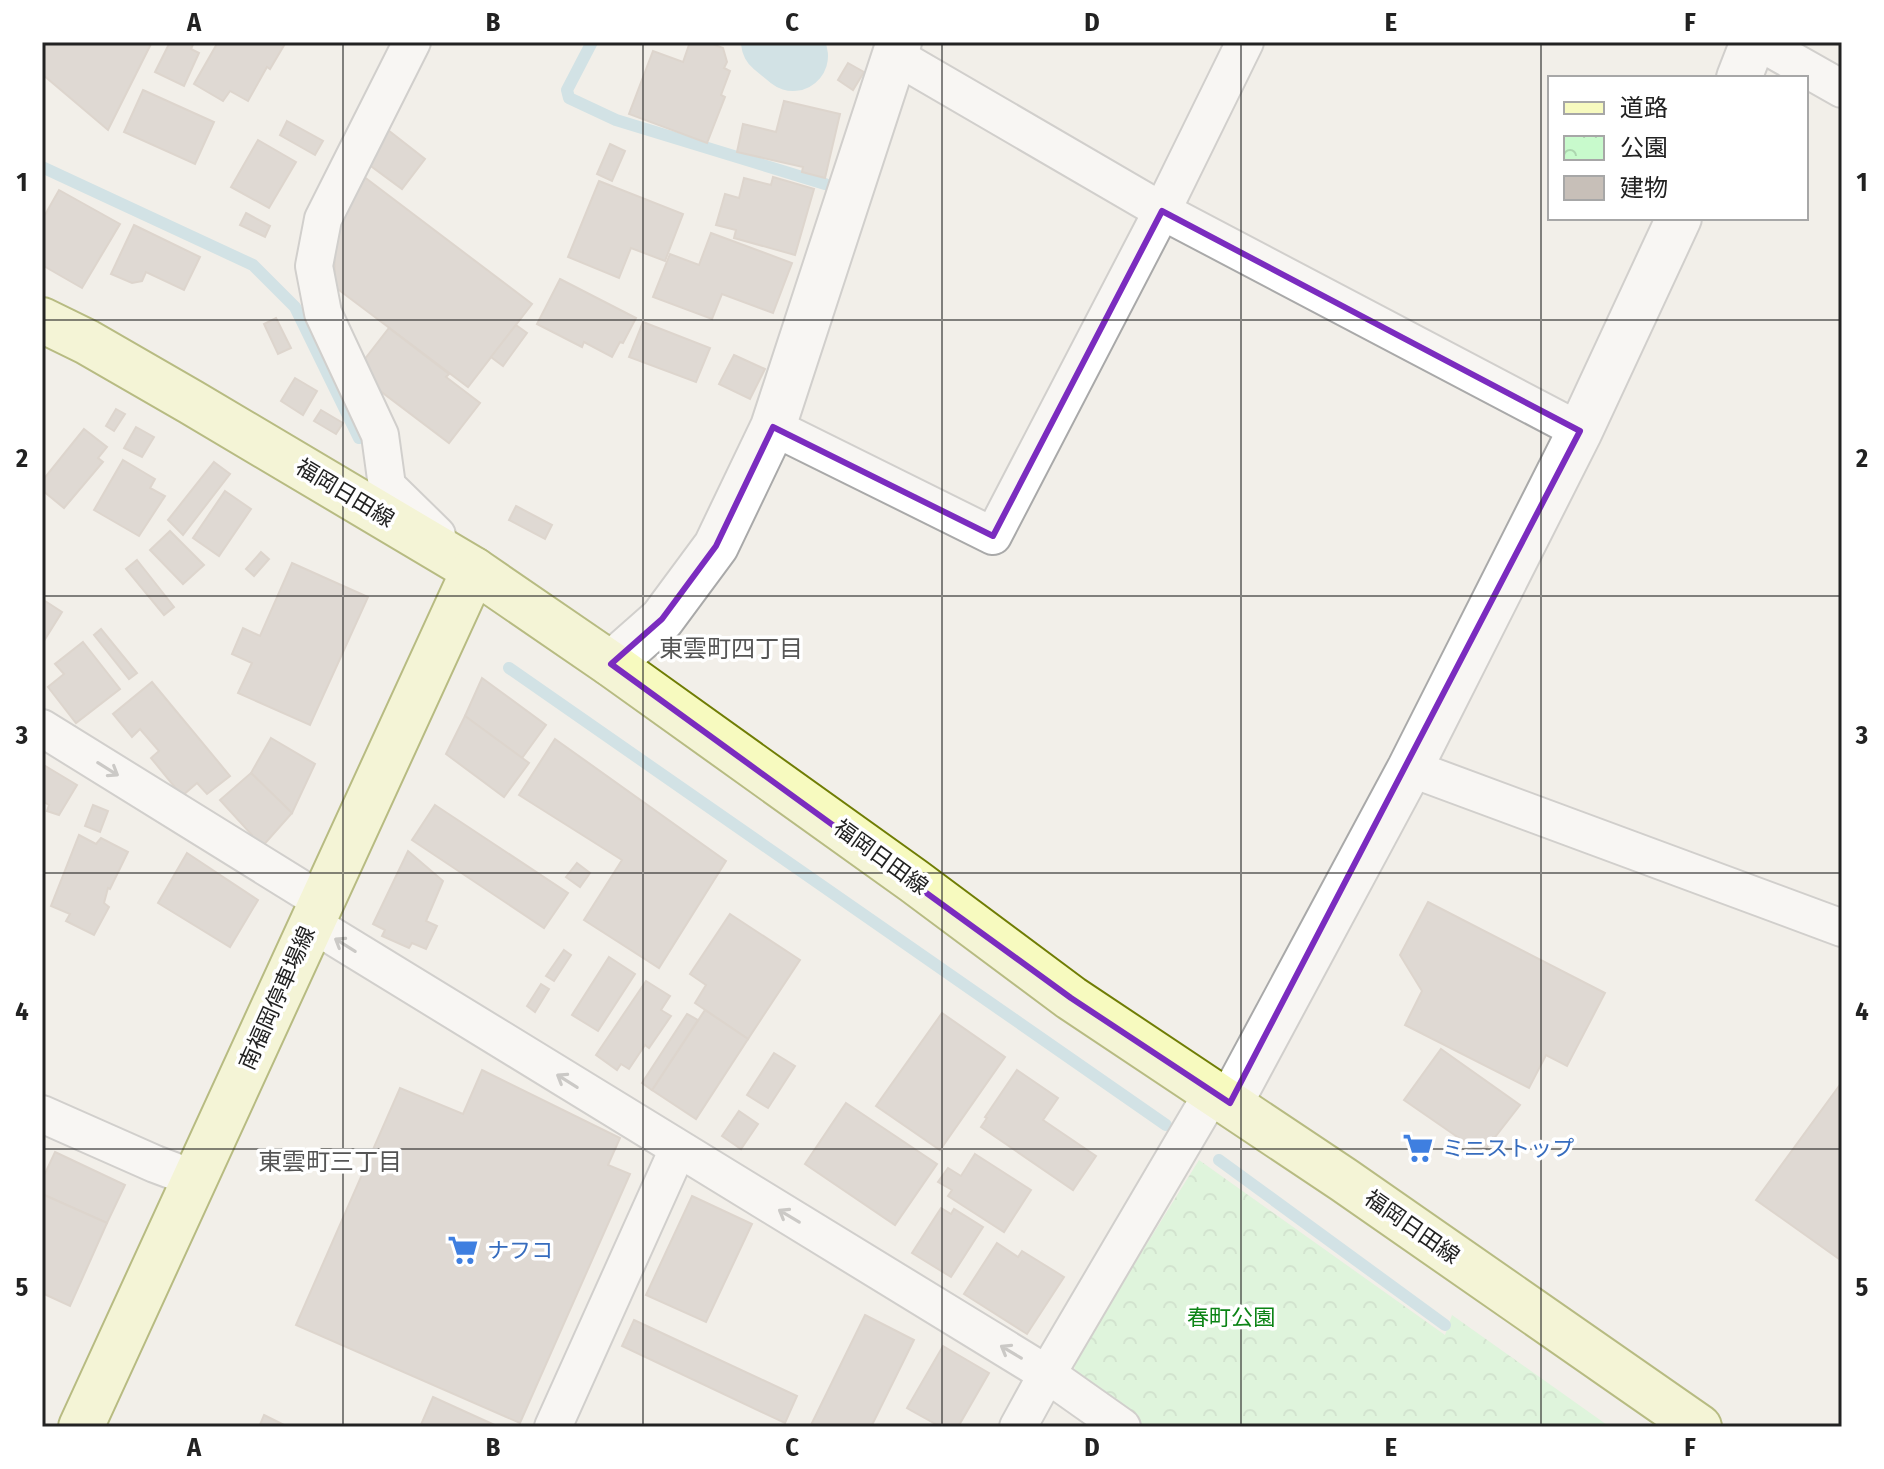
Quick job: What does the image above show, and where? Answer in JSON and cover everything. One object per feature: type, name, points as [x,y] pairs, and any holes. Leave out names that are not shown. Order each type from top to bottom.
[{"type":"main road","name":"福岡日田線","points":[[42,320],[87,342],[474,570],[914,881],[1071,998],[1358,1189],[1699,1427]]},
{"type":"main road","name":"南福岡停車場線","points":[[81,1427],[474,570]]},
{"type":"street","points":[[412,42],[323,219],[314,266],[323,313],[380,435],[387,486],[474,570]]},
{"type":"street","points":[[773,427],[993,536],[1162,211],[1245,42]]},
{"type":"street","points":[[1740,76],[1756,42],[1842,89]]},
{"type":"street","points":[[611,664],[662,619],[716,546],[773,427],[896,48],[1162,211],[1580,431]]},
{"type":"street","points":[[1018,1427],[1047,1374],[1221,1098],[1410,768],[1580,431],[1678,220]]},
{"type":"street","points":[[42,728],[678,1149],[1047,1374],[1122,1427]]},
{"type":"street","points":[[1410,768],[1842,928]]},
{"type":"street","points":[[42,1114],[195,1179]]},
{"type":"street","points":[[553,1427],[678,1149]]},
{"type":"highlighted area","points":[[1162,211],[1580,431],[1230,1103],[1071,998],[611,664],[662,619],[716,546],[773,427],[993,536]]},
{"type":"green space","name":"春町公園","points":[[1199,1160],[1445,1335],[1452,1315],[1610,1427],[1138,1427],[1076,1385],[1074,1361]]},
{"type":"building","points":[[42,42],[152,42],[108,130],[42,74]]},
{"type":"building","points":[[170,42],[194,42],[191,49],[199,53],[184,86],[155,72]]},
{"type":"building","points":[[218,42],[286,42],[270,69],[267,67],[248,101],[230,91],[223,101],[194,84]]},
{"type":"building","points":[[690,42],[707,42],[723,48],[727,62],[724,68],[730,71],[721,95],[725,97],[707,143],[629,114],[653,51],[683,62]]},
{"type":"building","points":[[848,63],[864,72],[853,90],[838,80]]},
{"type":"building","points":[[143,90],[214,122],[195,164],[124,132]]},
{"type":"building","points":[[784,101],[840,114],[825,178],[802,172],[803,167],[737,152],[743,124],[776,132]]},
{"type":"building","points":[[287,121],[323,141],[315,155],[280,135]]},
{"type":"building","points":[[388,130],[425,159],[402,189],[364,161]]},
{"type":"building","points":[[258,140],[296,162],[269,208],[231,187]]},
{"type":"building","points":[[610,144],[625,151],[612,181],[597,174]]},
{"type":"building","points":[[363,176],[532,304],[468,387],[335,287],[334,213]]},
{"type":"building","points":[[773,177],[814,189],[795,255],[734,238],[736,230],[716,225],[725,194],[739,198],[744,178],[771,185]]},
{"type":"building","points":[[599,181],[683,214],[665,261],[631,248],[619,278],[568,257]]},
{"type":"building","points":[[59,190],[120,224],[82,288],[42,265],[42,220]]},
{"type":"building","points":[[246,213],[270,226],[265,237],[240,225]]},
{"type":"building","points":[[134,225],[200,257],[184,290],[146,272],[142,281],[132,283],[111,274]]},
{"type":"building","points":[[711,233],[792,263],[773,313],[722,294],[712,319],[653,297],[670,254],[699,265]]},
{"type":"building","points":[[560,279],[636,318],[612,357],[584,342],[582,347],[537,324]]},
{"type":"building","points":[[276,318],[291,348],[278,354],[264,324]]},
{"type":"building","points":[[643,322],[710,348],[696,382],[629,357]]},
{"type":"building","points":[[516,325],[527,333],[503,366],[491,357]]},
{"type":"building","points":[[389,328],[449,374],[446,377],[480,403],[449,443],[379,390],[364,360]]},
{"type":"building","points":[[734,355],[765,369],[750,399],[719,384]]},
{"type":"building","points":[[295,378],[317,391],[303,415],[281,401]]},
{"type":"building","points":[[116,409],[125,414],[114,431],[106,426]]},
{"type":"building","points":[[321,410],[343,423],[336,434],[314,421]]},
{"type":"building","points":[[136,427],[154,437],[142,457],[124,448]]},
{"type":"building","points":[[84,429],[107,447],[98,458],[103,462],[64,508],[42,490],[42,481]]},
{"type":"building","points":[[123,460],[155,479],[150,488],[165,496],[139,536],[94,510]]},
{"type":"building","points":[[214,462],[230,474],[183,535],[168,520]]},
{"type":"building","points":[[225,491],[251,509],[219,556],[193,538]]},
{"type":"building","points":[[516,506],[552,525],[545,539],[509,520]]},
{"type":"building","points":[[170,531],[204,565],[183,584],[150,550]]},
{"type":"building","points":[[261,552],[269,559],[254,576],[246,569]]},
{"type":"building","points":[[137,560],[174,607],[164,615],[126,569]]},
{"type":"building","points":[[292,563],[368,597],[310,725],[238,693],[252,663],[232,654],[243,628],[260,636]]},
{"type":"building","points":[[42,599],[62,612],[42,644]]},
{"type":"building","points":[[101,629],[137,673],[129,679],[94,635]]},
{"type":"building","points":[[83,642],[120,689],[76,723],[48,687],[64,674],[55,664]]},
{"type":"building","points":[[482,678],[546,725],[522,758],[465,716]]},
{"type":"building","points":[[152,682],[230,776],[207,794],[197,783],[182,796],[151,758],[159,751],[140,729],[132,737],[113,714]]},
{"type":"building","points":[[465,716],[529,763],[504,797],[446,754]]},
{"type":"building","points":[[271,738],[315,764],[292,813],[251,773]]},
{"type":"building","points":[[555,739],[726,861],[659,968],[584,920],[622,860],[519,795]]},
{"type":"building","points":[[42,764],[77,785],[59,815],[47,811],[49,805],[42,801]]},
{"type":"building","points":[[251,773],[292,813],[260,849],[249,838],[252,835],[220,800]]},
{"type":"building","points":[[93,805],[108,811],[100,832],[85,826]]},
{"type":"building","points":[[435,805],[568,893],[544,928],[412,840]]},
{"type":"building","points":[[79,835],[96,844],[101,838],[128,852],[108,888],[104,903],[109,907],[94,935],[66,921],[70,914],[51,906]]},
{"type":"building","points":[[408,851],[443,881],[426,921],[437,926],[426,949],[412,943],[409,948],[382,936],[385,930],[373,924]]},
{"type":"building","points":[[187,853],[258,900],[230,947],[158,903]]},
{"type":"building","points":[[577,863],[590,873],[580,887],[566,877]]},
{"type":"building","points":[[1428,902],[1605,993],[1567,1066],[1546,1055],[1529,1088],[1405,1025],[1422,991],[1400,955]]},
{"type":"building","points":[[730,914],[800,960],[748,1039],[695,1003],[706,985],[690,974]]},
{"type":"building","points":[[564,950],[571,955],[554,981],[546,976]]},
{"type":"building","points":[[609,957],[635,974],[598,1031],[572,1015]]},
{"type":"building","points":[[646,981],[670,996],[661,1010],[671,1016],[649,1048],[645,1045],[629,1069],[621,1064],[617,1070],[596,1055]]},
{"type":"building","points":[[541,984],[549,989],[535,1012],[527,1006]]},
{"type":"building","points":[[705,1010],[748,1039],[696,1119],[652,1090]]},
{"type":"building","points":[[942,1013],[1005,1057],[940,1150],[876,1106]]},
{"type":"building","points":[[687,1014],[698,1020],[652,1090],[642,1083]]},
{"type":"building","points":[[1441,1049],[1520,1105],[1482,1154],[1404,1100]]},
{"type":"building","points":[[774,1053],[795,1066],[768,1108],[747,1095]]},
{"type":"building","name":"ナフコ","points":[[482,1070],[620,1138],[608,1165],[630,1174],[520,1423],[296,1325],[400,1088],[463,1114]]},
{"type":"building","points":[[1017,1070],[1058,1098],[1043,1120],[1096,1156],[1073,1190],[981,1127]]},
{"type":"building","points":[[1842,1082],[1842,1261],[1756,1200]]},
{"type":"building","points":[[846,1103],[937,1164],[895,1225],[805,1164]]},
{"type":"building","points":[[739,1111],[758,1124],[741,1149],[722,1136]]},
{"type":"building","points":[[55,1152],[125,1185],[107,1223],[42,1194],[42,1180]]},
{"type":"building","points":[[975,1154],[1031,1190],[1004,1232],[948,1196],[952,1190],[938,1182],[948,1168],[961,1176]]},
{"type":"building","points":[[42,1194],[107,1223],[70,1306],[42,1293]]},
{"type":"building","points":[[692,1196],[752,1224],[706,1322],[646,1295]]},
{"type":"building","points":[[941,1208],[951,1214],[954,1209],[983,1227],[951,1277],[912,1253]]},
{"type":"building","points":[[997,1243],[1018,1257],[1022,1251],[1064,1277],[1027,1334],[964,1294]]},
{"type":"building","points":[[865,1315],[914,1340],[871,1427],[810,1427]]},
{"type":"building","points":[[634,1320],[797,1396],[785,1423],[622,1346]]},
{"type":"building","points":[[943,1346],[989,1373],[958,1427],[941,1427],[907,1408]]},
{"type":"building","points":[[433,1397],[499,1427],[420,1427]]},
{"type":"building","points":[[264,1415],[288,1427],[259,1427]]},
{"type":"waterway","points":[[592,42],[567,90],[569,98],[616,120],[825,184]]},
{"type":"waterway","points":[[776,42],[793,56]]},
{"type":"waterway","points":[[42,167],[253,265],[295,307],[359,438]]},
{"type":"waterway","points":[[509,668],[1166,1125]]},
{"type":"waterway","points":[[1219,1160],[1445,1325]]},
{"type":"place","name":"ミニストップ","points":[[1418,1148]]},
{"type":"place","name":"ナフコ","points":[[463,1250]]},
{"type":"district","name":"東雲町四丁目","points":[[731,649]]},
{"type":"district","name":"東雲町三丁目","points":[[330,1162]]}]
